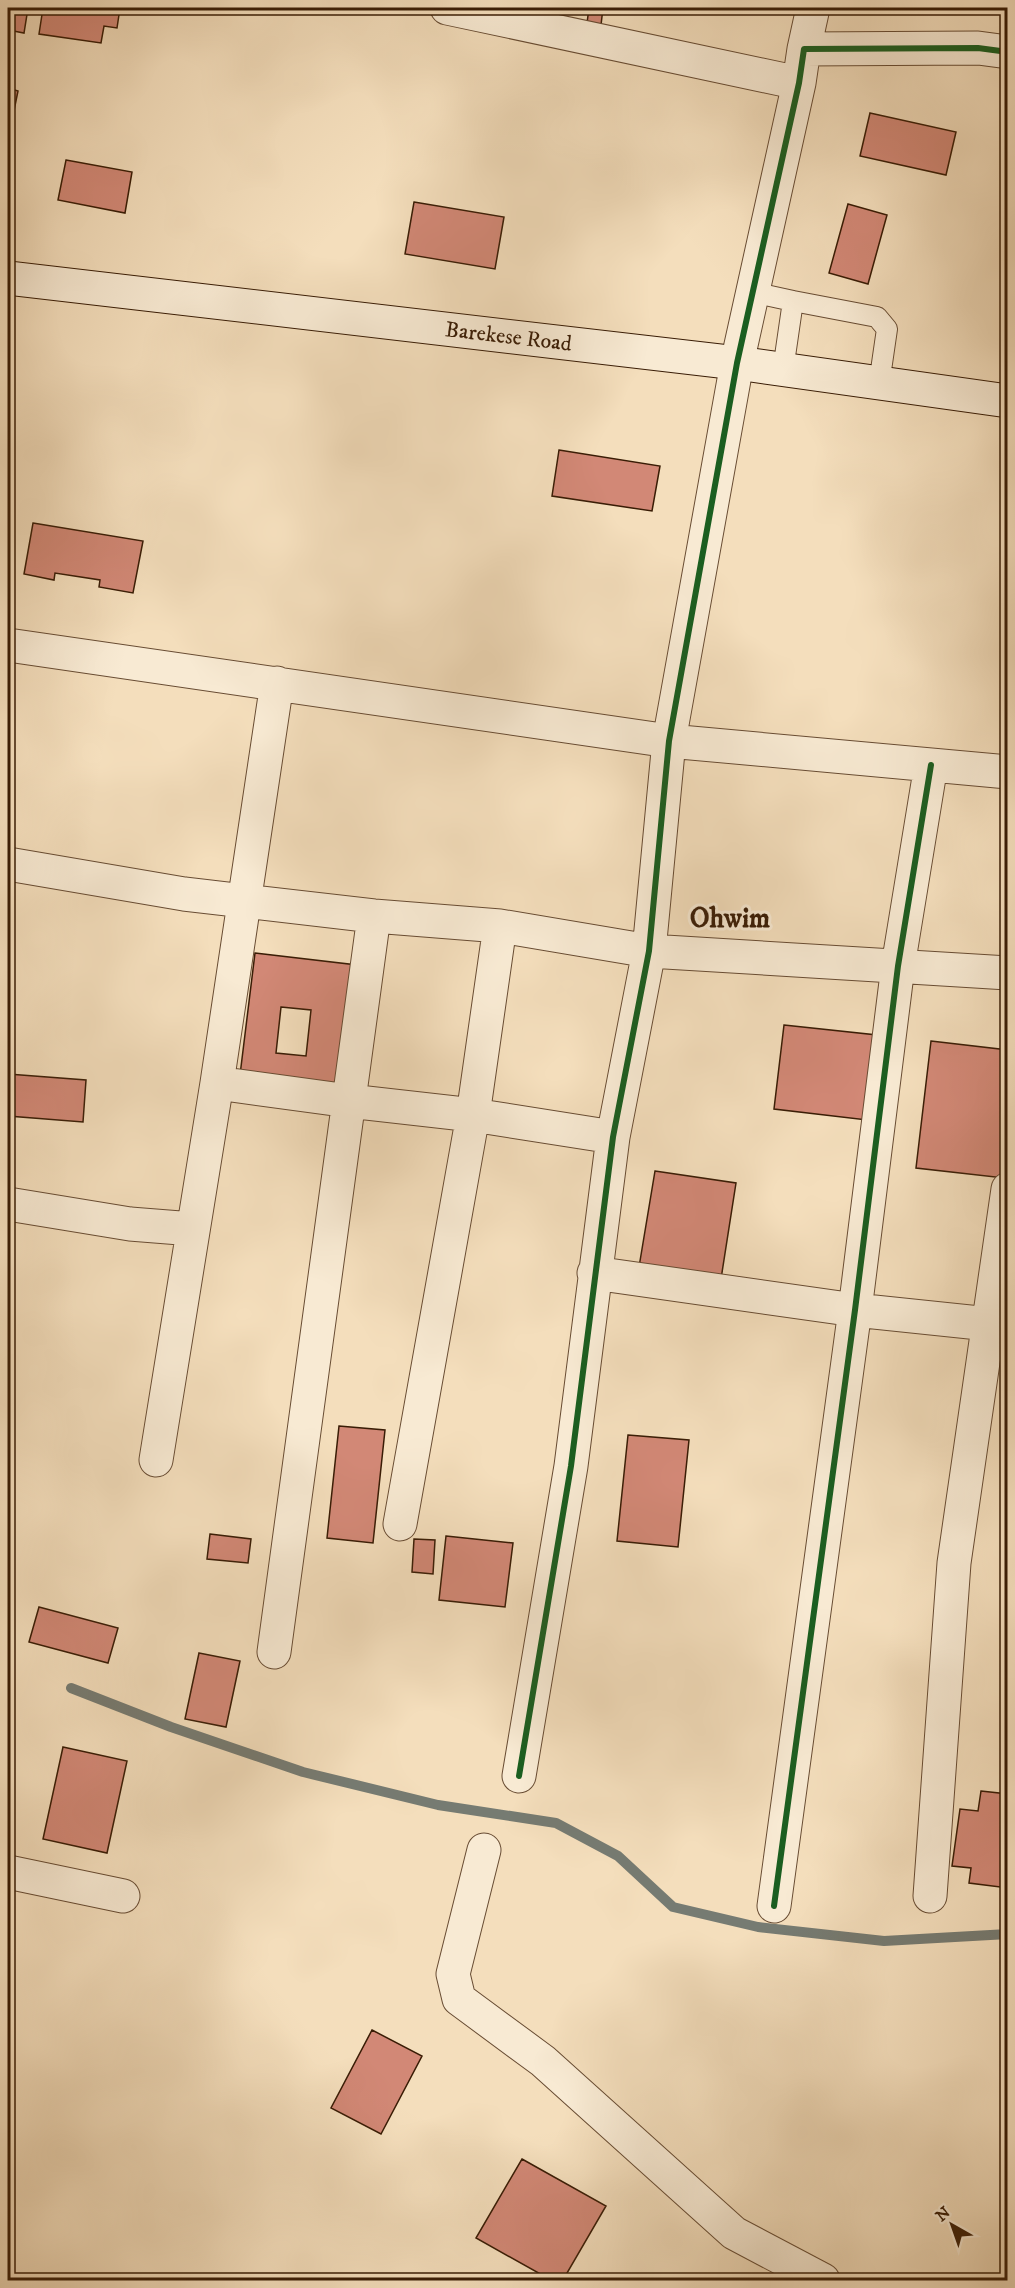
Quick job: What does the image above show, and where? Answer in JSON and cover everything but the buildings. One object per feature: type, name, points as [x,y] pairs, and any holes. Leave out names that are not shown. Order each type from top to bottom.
[{"type":"street","points":[[447,8],[798,83]]},
{"type":"street","points":[[519,1776],[571,1466],[613,1137],[649,951],[669,741],[737,363],[813,8]]},
{"type":"street","points":[[804,49],[978,48],[1008,52]]},
{"type":"street","name":"Barekese Road","points":[[8,278],[737,363],[1008,402]]},
{"type":"street","points":[[8,645],[669,741],[1008,772]]},
{"type":"street","points":[[156,1460],[217,1083],[277,683]]},
{"type":"street","points":[[774,1906],[855,1310],[898,966],[931,765]]},
{"type":"street","points":[[8,870],[184,894],[374,916],[500,926],[649,951],[1008,973]]},
{"type":"street","points":[[274,1652],[374,916]]},
{"type":"street","points":[[400,1524],[473,1115],[500,926]]},
{"type":"street","points":[[217,1083],[473,1115],[613,1137]]},
{"type":"street","points":[[930,1896],[954,1563],[998,1325],[1008,1189]]},
{"type":"street","points":[[8,1204],[130,1224],[193,1228]]},
{"type":"street","points":[[594,1273],[855,1310],[998,1325]]},
{"type":"street","points":[[484,1850],[453,1974],[459,1999],[543,2061],[734,2233],[823,2280]]},
{"type":"street","points":[[8,1872],[123,1896]]},
{"type":"lane","points":[[752,292],[877,317],[887,329],[879,384]]},
{"type":"lane","points":[[783,370],[793,301]]},
{"type":"waterway","points":[[71,1688],[171,1727],[303,1772],[438,1805],[556,1823],[618,1856],[673,1907],[758,1927],[884,1941],[1008,1934]]},
{"type":"cycle path","points":[[519,1776],[571,1466],[613,1137],[649,951],[669,741],[737,363],[799,83],[804,49],[978,48],[1008,52]]},
{"type":"cycle path","points":[[774,1906],[855,1310],[898,966],[931,765]]},
{"type":"district","name":"Ohwim","points":[[730,918]]}]
